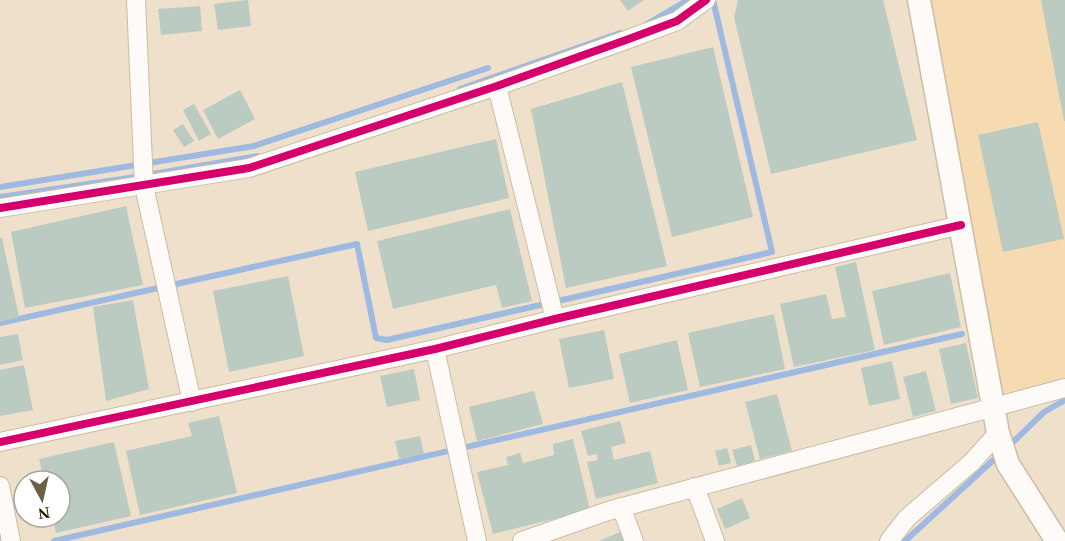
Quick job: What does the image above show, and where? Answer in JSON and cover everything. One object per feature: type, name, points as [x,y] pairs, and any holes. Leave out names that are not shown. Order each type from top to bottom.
[{"type":"street","points":[[136,0],[144,186],[192,402]]},
{"type":"street","points":[[0,208],[249,168],[497,86],[677,21],[706,0]]},
{"type":"street","points":[[919,0],[998,434],[1008,464],[1057,541]]},
{"type":"street","points":[[497,86],[555,319]]},
{"type":"street","points":[[0,442],[435,349],[961,225]]},
{"type":"street","points":[[435,349],[477,541]]},
{"type":"street","points":[[522,541],[621,507],[1065,388]]},
{"type":"street","points":[[889,541],[907,518],[972,462],[998,434]]},
{"type":"street","points":[[0,486],[11,541]]},
{"type":"street","points":[[695,487],[715,541]]},
{"type":"street","points":[[621,507],[634,541]]},
{"type":"shaded area","points":[[928,0],[1065,0],[1065,384],[997,399]]},
{"type":"building","points":[[248,0],[251,26],[218,30],[214,4]]},
{"type":"building","points":[[620,0],[644,0],[628,11]]},
{"type":"building","points":[[738,0],[883,0],[917,140],[771,174],[734,17]]},
{"type":"building","points":[[1041,0],[1065,0],[1065,121],[1064,121]]},
{"type":"building","points":[[200,6],[202,31],[161,35],[158,9]]},
{"type":"building","points":[[713,47],[753,217],[672,237],[631,67]]},
{"type":"building","points":[[622,82],[667,266],[566,288],[531,109]]},
{"type":"building","points":[[240,90],[255,119],[218,139],[203,110]]},
{"type":"building","points":[[194,104],[211,134],[199,141],[183,110]]},
{"type":"building","points":[[1038,122],[1064,239],[1003,252],[978,135]]},
{"type":"building","points":[[183,124],[194,141],[184,147],[173,130]]},
{"type":"building","points":[[496,139],[509,198],[368,231],[355,172]]},
{"type":"building","points":[[126,206],[143,285],[25,308],[11,232]]},
{"type":"building","points":[[510,209],[532,301],[502,308],[496,285],[393,309],[377,241]]},
{"type":"building","points":[[0,238],[2,238],[19,317],[0,322]]},
{"type":"building","points":[[856,262],[875,350],[794,367],[780,304],[826,294],[832,319],[846,317],[835,267]]},
{"type":"building","points":[[950,273],[961,327],[884,345],[872,291]]},
{"type":"building","points":[[288,276],[304,356],[229,372],[213,291]]},
{"type":"building","points":[[133,300],[149,389],[106,401],[93,307]]},
{"type":"building","points":[[774,314],[785,369],[700,387],[688,333]]},
{"type":"building","points":[[604,330],[614,379],[569,388],[559,339]]},
{"type":"building","points":[[18,334],[23,360],[0,365],[0,337]]},
{"type":"building","points":[[677,340],[688,390],[630,403],[619,354]]},
{"type":"building","points":[[966,343],[978,398],[951,404],[939,349]]},
{"type":"building","points":[[892,361],[900,399],[869,406],[861,368]]},
{"type":"building","points":[[24,365],[33,410],[0,416],[0,370]]},
{"type":"building","points":[[414,369],[420,400],[387,407],[380,376]]},
{"type":"building","points":[[926,371],[936,411],[913,417],[903,377]]},
{"type":"building","points":[[534,391],[543,424],[477,441],[469,407]]},
{"type":"building","points":[[777,394],[792,451],[760,459],[745,402]]},
{"type":"building","points":[[219,416],[237,493],[140,515],[126,451],[192,436],[188,423]]},
{"type":"building","points":[[620,421],[626,443],[611,447],[614,460],[650,451],[658,483],[596,499],[587,462],[598,460],[596,454],[588,456],[581,431]]},
{"type":"building","points":[[420,436],[424,454],[399,459],[395,441]]},
{"type":"building","points":[[573,439],[590,510],[493,534],[477,472],[508,465],[506,457],[520,453],[523,463],[554,455],[553,444]]},
{"type":"building","points":[[114,442],[131,516],[56,533],[55,529],[72,529],[72,469],[41,469],[39,459]]},
{"type":"building","points":[[751,445],[755,461],[737,466],[732,450]]},
{"type":"building","points":[[727,448],[731,463],[719,466],[715,451]]},
{"type":"building","points":[[742,498],[750,518],[725,529],[717,509]]},
{"type":"building","points":[[620,532],[624,541],[599,541]]},
{"type":"waterway","points":[[647,24],[688,0]]},
{"type":"waterway","points":[[0,323],[357,244],[376,338],[387,340],[772,252],[713,0]]},
{"type":"waterway","points":[[460,89],[620,33]]},
{"type":"waterway","points":[[0,187],[254,146],[488,68]]},
{"type":"waterway","points":[[0,197],[257,156]]},
{"type":"waterway","points":[[54,541],[962,334]]},
{"type":"waterway","points":[[1008,447],[1044,412],[1065,400]]},
{"type":"waterway","points":[[905,541],[1000,454]]},
{"type":"cycle path","points":[[0,208],[249,168],[497,86],[626,40],[677,21],[706,0]]},
{"type":"cycle path","points":[[0,442],[435,349],[961,225]]}]
